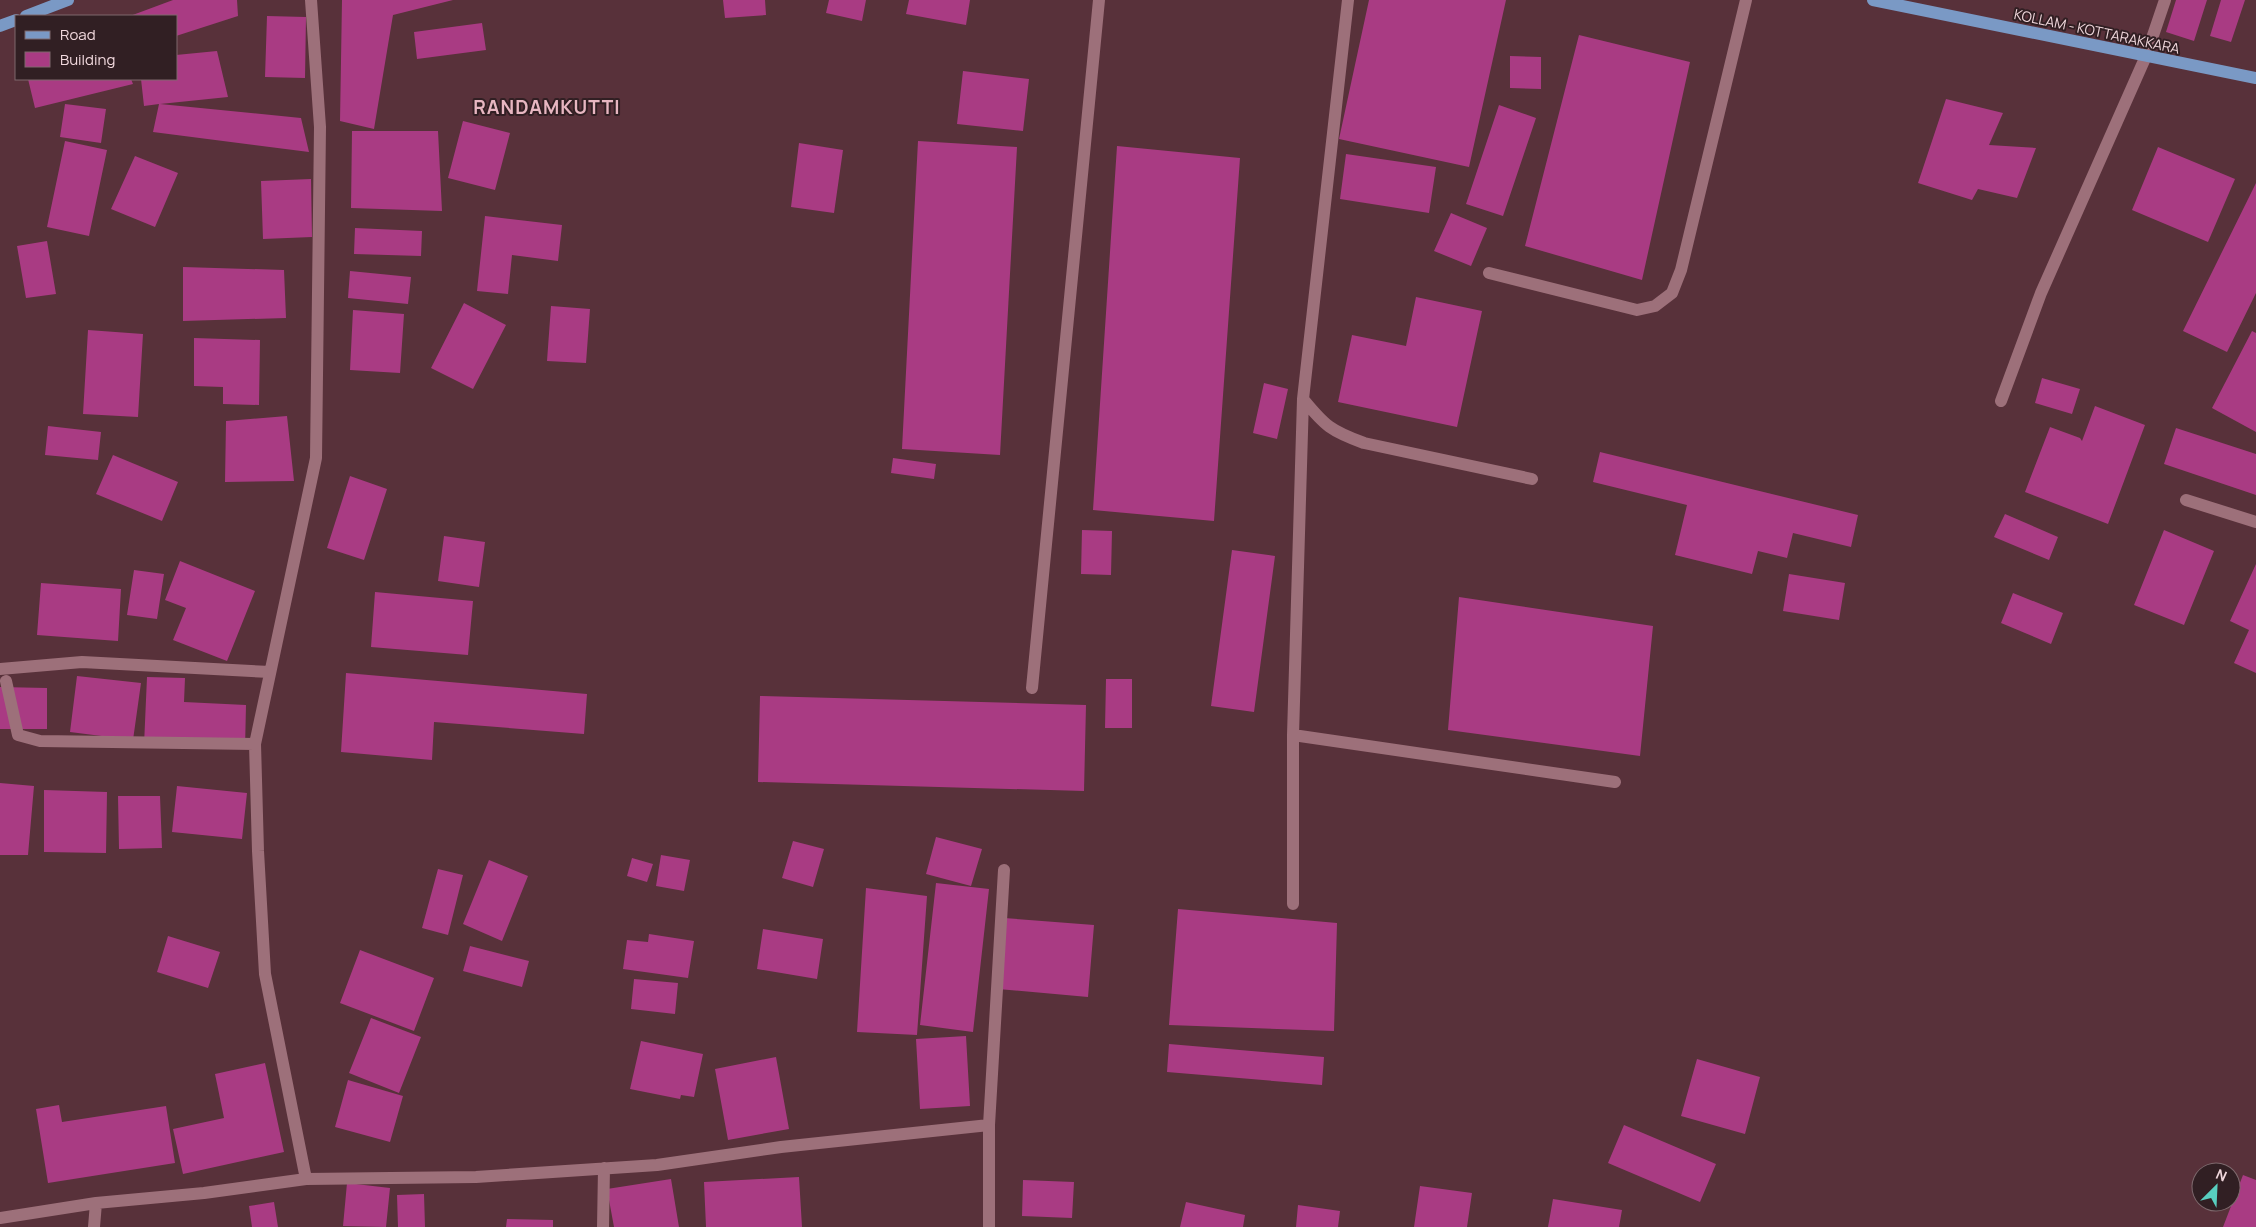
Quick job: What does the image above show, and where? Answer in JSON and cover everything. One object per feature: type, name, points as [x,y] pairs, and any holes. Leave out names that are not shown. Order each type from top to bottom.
[{"type":"main road","points":[[29,15],[68,0]]},
{"type":"main road","name":"KOLLAM - KOTTARAKKARA","points":[[1873,0],[2256,78]]},
{"type":"main road","points":[[0,26],[15,20]]},
{"type":"street","points":[[306,1180],[265,974],[258,851],[255,744],[316,458],[320,127],[311,0]]},
{"type":"street","points":[[1032,688],[1099,0]]},
{"type":"street","points":[[1293,904],[1293,735],[1303,399],[1348,0]]},
{"type":"street","points":[[1489,273],[1636,310],[1655,306],[1672,293],[1681,270],[1695,219],[1746,0]]},
{"type":"street","points":[[2001,401],[2041,293],[2146,56],[2166,0]]},
{"type":"street","points":[[1303,399],[1323,424],[1343,436],[1364,443],[1532,479]]},
{"type":"street","points":[[2186,500],[2256,522]]},
{"type":"street","points":[[255,744],[40,741],[25,737],[18,735],[3,675],[82,662],[270,672]]},
{"type":"street","points":[[1293,735],[1615,782]]},
{"type":"street","points":[[989,1227],[989,1125],[1004,870]]},
{"type":"street","points":[[0,1218],[96,1203],[204,1193],[306,1180],[476,1176],[657,1165],[781,1147],[989,1125]]},
{"type":"street","points":[[603,1227],[604,1168]]},
{"type":"street","points":[[94,1227],[96,1203]]},
{"type":"building","points":[[173,0],[237,0],[238,16],[178,35],[178,15],[133,15]]},
{"type":"building","points":[[342,0],[453,0],[393,15],[374,129],[340,121]]},
{"type":"building","points":[[723,0],[765,0],[766,15],[725,18]]},
{"type":"building","points":[[829,0],[866,0],[862,21],[826,13]]},
{"type":"building","points":[[909,0],[970,0],[966,25],[906,14]]},
{"type":"building","points":[[1369,0],[1506,0],[1469,167],[1339,139]]},
{"type":"building","points":[[2176,0],[2207,0],[2194,41],[2166,32]]},
{"type":"building","points":[[2221,0],[2245,0],[2231,42],[2210,36]]},
{"type":"building","points":[[267,16],[306,17],[305,78],[265,77]]},
{"type":"building","points":[[482,23],[486,50],[417,59],[414,32]]},
{"type":"building","points":[[1579,35],[1690,62],[1642,280],[1525,246]]},
{"type":"building","points":[[217,51],[228,97],[160,104],[301,118],[309,152],[153,132],[159,104],[144,106],[141,80],[178,80],[178,55]]},
{"type":"building","points":[[1510,56],[1541,57],[1541,89],[1510,88]]},
{"type":"building","points":[[963,71],[1029,79],[1023,131],[957,124]]},
{"type":"building","points":[[28,80],[131,80],[133,84],[35,108]]},
{"type":"building","points":[[1946,99],[2003,113],[1989,145],[2036,148],[2017,198],[1978,189],[1972,200],[1918,183]]},
{"type":"building","points":[[65,104],[106,109],[101,143],[60,137]]},
{"type":"building","points":[[1499,105],[1536,118],[1503,216],[1466,204]]},
{"type":"building","points":[[463,121],[510,133],[495,190],[448,178]]},
{"type":"building","points":[[352,131],[438,131],[442,211],[351,208]]},
{"type":"building","points":[[65,141],[107,150],[89,236],[47,227]]},
{"type":"building","points":[[918,141],[1017,147],[1000,455],[902,449]]},
{"type":"building","points":[[799,143],[843,150],[834,213],[791,207]]},
{"type":"building","points":[[1117,146],[1240,158],[1214,521],[1093,510]]},
{"type":"building","points":[[2158,147],[2235,179],[2208,242],[2132,210]]},
{"type":"building","points":[[1346,154],[1436,167],[1429,213],[1340,199]]},
{"type":"building","points":[[135,156],[178,173],[155,227],[111,209]]},
{"type":"building","points":[[311,179],[312,237],[263,239],[261,181]]},
{"type":"building","points":[[2256,183],[2256,293],[2227,352],[2183,331]]},
{"type":"building","points":[[1451,213],[1487,228],[1471,266],[1434,251]]},
{"type":"building","points":[[485,216],[562,225],[558,261],[512,255],[508,294],[477,291]]},
{"type":"building","points":[[355,228],[422,231],[421,256],[354,254]]},
{"type":"building","points":[[47,241],[56,294],[26,298],[17,246]]},
{"type":"building","points":[[183,267],[284,270],[286,318],[183,321]]},
{"type":"building","points":[[350,271],[411,277],[408,304],[348,298]]},
{"type":"building","points":[[1416,297],[1482,311],[1457,427],[1338,402],[1352,335],[1406,346]]},
{"type":"building","points":[[464,303],[506,325],[473,389],[431,368]]},
{"type":"building","points":[[551,306],[590,309],[586,363],[547,361]]},
{"type":"building","points":[[353,310],[404,314],[400,373],[350,370]]},
{"type":"building","points":[[88,330],[143,334],[138,417],[83,414]]},
{"type":"building","points":[[2252,331],[2256,333],[2256,432],[2212,408]]},
{"type":"building","points":[[194,338],[260,340],[259,405],[223,404],[223,387],[194,386]]},
{"type":"building","points":[[2042,378],[2080,389],[2072,414],[2035,403]]},
{"type":"building","points":[[1264,383],[1288,389],[1277,439],[1253,433]]},
{"type":"building","points":[[2095,406],[2145,425],[2108,524],[2025,492],[2050,427],[2080,438],[2082,441]]},
{"type":"building","points":[[287,416],[294,481],[225,482],[226,421]]},
{"type":"building","points":[[48,426],[101,432],[98,460],[45,455]]},
{"type":"building","points":[[2176,428],[2256,454],[2256,495],[2164,464]]},
{"type":"building","points":[[1600,452],[1858,515],[1851,547],[1793,533],[1787,558],[1758,551],[1752,574],[1675,555],[1687,505],[1593,482]]},
{"type":"building","points":[[113,455],[178,482],[162,521],[96,494]]},
{"type":"building","points":[[893,458],[936,464],[934,479],[891,473]]},
{"type":"building","points":[[350,476],[387,489],[364,560],[327,548]]},
{"type":"building","points":[[2005,514],[2058,537],[2049,560],[1994,537]]},
{"type":"building","points":[[1082,530],[1112,531],[1111,575],[1081,574]]},
{"type":"building","points":[[2164,530],[2214,551],[2184,625],[2134,605]]},
{"type":"building","points":[[444,536],[485,542],[479,587],[438,581]]},
{"type":"building","points":[[1232,550],[1275,556],[1254,712],[1211,706]]},
{"type":"building","points":[[180,561],[255,591],[227,661],[173,640],[186,608],[165,600]]},
{"type":"building","points":[[2256,564],[2256,673],[2234,663],[2249,630],[2230,621]]},
{"type":"building","points":[[134,570],[164,574],[157,619],[127,615]]},
{"type":"building","points":[[1789,574],[1845,583],[1839,620],[1783,611]]},
{"type":"building","points":[[41,583],[121,589],[118,641],[37,635]]},
{"type":"building","points":[[375,592],[473,601],[468,655],[371,647]]},
{"type":"building","points":[[2013,593],[2063,613],[2051,644],[2001,623]]},
{"type":"building","points":[[1459,597],[1653,626],[1640,756],[1448,730]]},
{"type":"building","points":[[346,673],[587,694],[584,734],[434,722],[432,760],[341,752]]},
{"type":"building","points":[[77,676],[141,683],[133,740],[70,732]]},
{"type":"building","points":[[147,677],[185,678],[184,702],[246,705],[245,749],[144,745]]},
{"type":"building","points":[[1106,679],[1132,679],[1132,728],[1105,728]]},
{"type":"building","points":[[0,687],[47,688],[47,729],[0,729]]},
{"type":"building","points":[[760,696],[1086,705],[1084,791],[758,782]]},
{"type":"building","points":[[0,783],[34,786],[28,855],[0,855]]},
{"type":"building","points":[[177,786],[247,793],[242,839],[172,832]]},
{"type":"building","points":[[44,790],[107,792],[106,853],[44,852]]},
{"type":"building","points":[[118,796],[160,796],[162,848],[119,849]]},
{"type":"building","points":[[936,837],[982,849],[971,886],[926,874]]},
{"type":"building","points":[[793,841],[824,849],[813,887],[782,878]]},
{"type":"building","points":[[661,855],[690,860],[684,891],[656,886]]},
{"type":"building","points":[[632,858],[653,864],[647,882],[627,876]]},
{"type":"building","points":[[489,860],[528,876],[502,941],[463,924]]},
{"type":"building","points":[[438,869],[463,875],[448,935],[422,928]]},
{"type":"building","points":[[936,883],[989,889],[973,1032],[920,1025]]},
{"type":"building","points":[[866,888],[927,896],[917,1035],[857,1032]]},
{"type":"building","points":[[1178,909],[1337,923],[1334,1031],[1169,1025]]},
{"type":"building","points":[[1004,918],[1094,925],[1088,997],[998,989]]},
{"type":"building","points":[[763,929],[823,939],[817,979],[757,969]]},
{"type":"building","points":[[649,934],[694,941],[688,978],[623,969],[627,940],[648,942]]},
{"type":"building","points":[[168,936],[220,952],[208,988],[157,972]]},
{"type":"building","points":[[470,946],[529,961],[522,987],[463,971]]},
{"type":"building","points":[[360,950],[434,978],[414,1031],[340,1003]]},
{"type":"building","points":[[634,979],[678,983],[675,1014],[631,1009]]},
{"type":"building","points":[[371,1018],[421,1037],[399,1093],[349,1073]]},
{"type":"building","points":[[966,1036],[970,1106],[920,1109],[916,1039]]},
{"type":"building","points":[[641,1041],[703,1054],[694,1097],[681,1095],[680,1099],[630,1089]]},
{"type":"building","points":[[1169,1044],[1324,1057],[1322,1085],[1167,1072]]},
{"type":"building","points":[[776,1057],[789,1129],[728,1140],[715,1069]]},
{"type":"building","points":[[1697,1059],[1760,1077],[1745,1134],[1681,1116]]},
{"type":"building","points":[[265,1063],[284,1152],[183,1174],[173,1129],[224,1118],[215,1074]]},
{"type":"building","points":[[348,1080],[403,1096],[390,1142],[335,1127]]},
{"type":"building","points":[[59,1105],[62,1122],[166,1106],[175,1163],[48,1183],[36,1109]]},
{"type":"building","points":[[1624,1125],[1716,1164],[1700,1202],[1608,1163]]},
{"type":"building","points":[[2243,1175],[2256,1180],[2256,1227],[2223,1227],[2229,1212],[2241,1212],[2241,1180]]},
{"type":"building","points":[[799,1177],[802,1227],[706,1227],[704,1182]]},
{"type":"building","points":[[671,1179],[679,1227],[614,1227],[607,1189]]},
{"type":"building","points":[[1023,1180],[1074,1182],[1072,1218],[1022,1216]]},
{"type":"building","points":[[347,1183],[390,1188],[386,1227],[343,1226]]},
{"type":"building","points":[[1420,1186],[1472,1193],[1467,1227],[1414,1227]]},
{"type":"building","points":[[424,1194],[425,1227],[398,1227],[397,1195]]},
{"type":"building","points":[[1553,1199],[1622,1210],[1619,1227],[1548,1227]]},
{"type":"building","points":[[274,1202],[278,1227],[252,1227],[249,1206]]},
{"type":"building","points":[[1186,1202],[1245,1215],[1243,1227],[1180,1227]]},
{"type":"building","points":[[1298,1205],[1340,1211],[1338,1227],[1296,1227]]},
{"type":"building","points":[[507,1219],[553,1220],[553,1227],[506,1227]]},
{"type":"district","name":"RANDAMKUTTI","points":[[547,107]]}]
